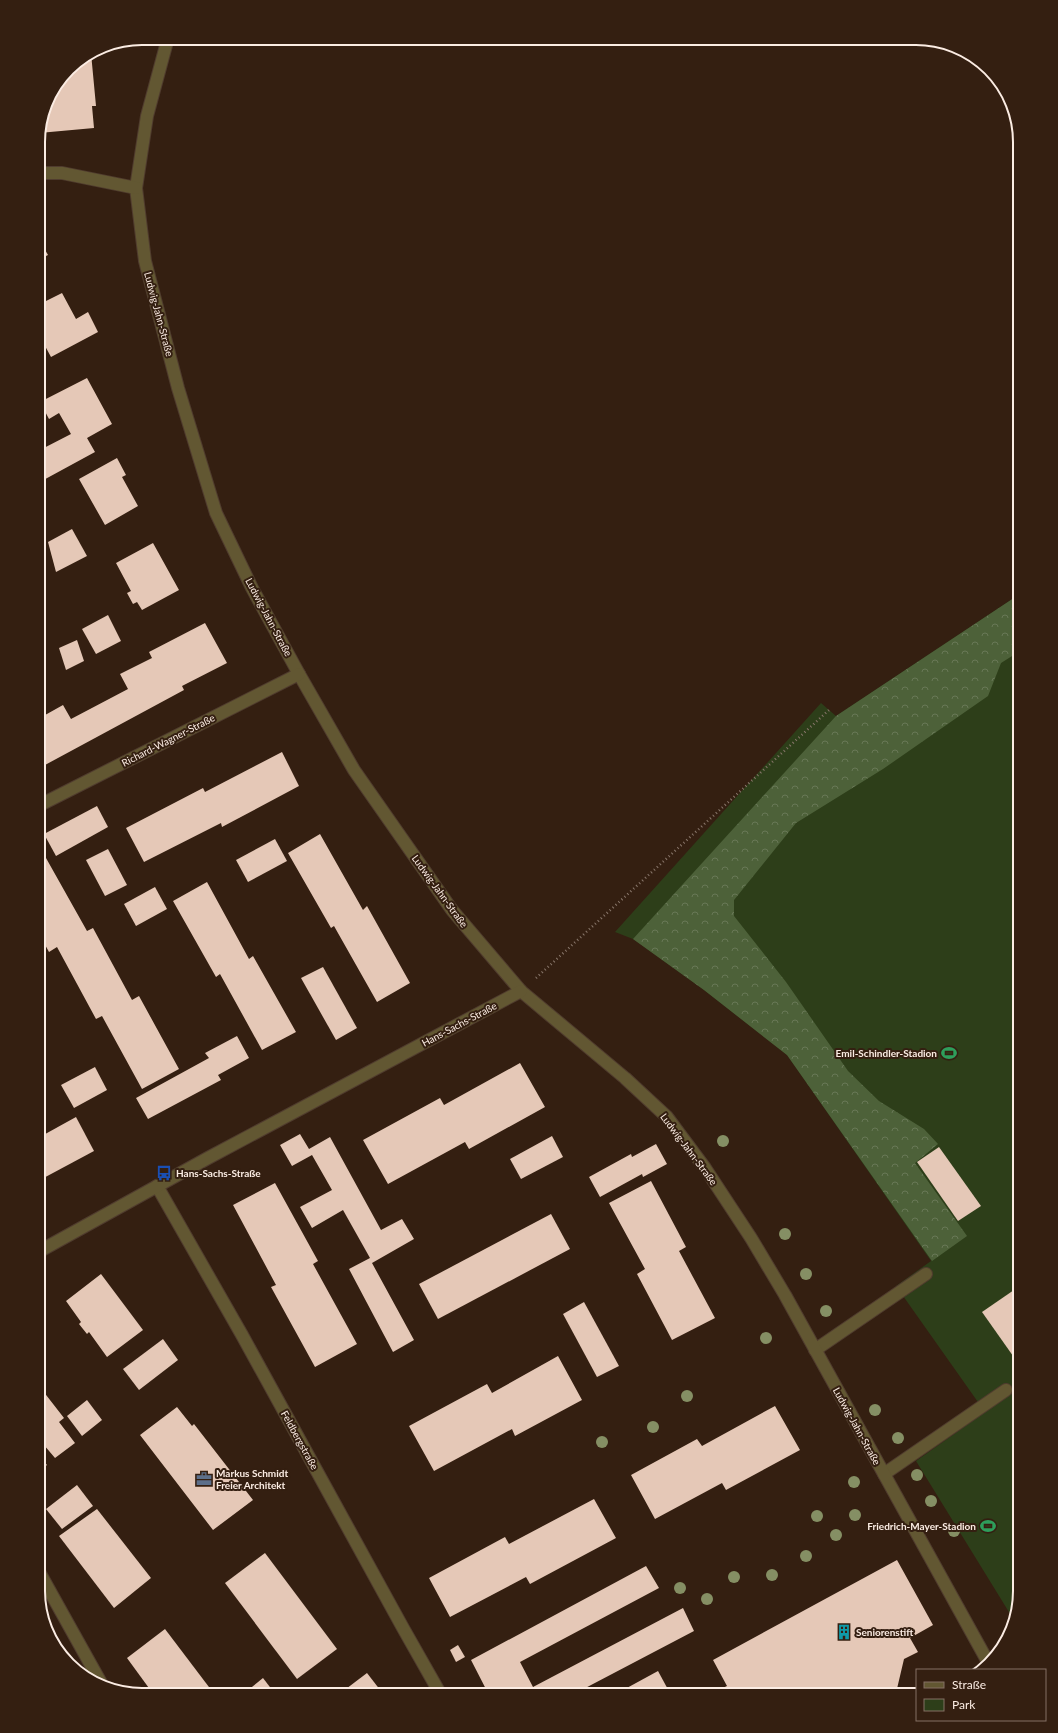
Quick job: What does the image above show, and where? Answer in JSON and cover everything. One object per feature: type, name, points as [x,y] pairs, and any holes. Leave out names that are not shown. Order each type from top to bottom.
[{"type":"street","name":"Ludwig-Jahn-Straße","points":[[166,45],[147,116],[136,188],[145,261],[178,388],[216,513],[252,588],[354,770],[452,910],[521,991],[625,1078],[667,1117],[705,1168],[747,1232],[785,1295],[986,1658]]},
{"type":"street","points":[[45,173],[62,173],[136,188]]},
{"type":"street","name":"Richard-Wagner-Straße","points":[[45,802],[299,674]]},
{"type":"street","name":"Hans-Sachs-Straße","points":[[45,1248],[157,1186],[521,991]]},
{"type":"street","name":"Feldbergstraße","points":[[157,1186],[242,1335],[402,1628],[437,1688]]},
{"type":"street","points":[[815,1350],[926,1274]]},
{"type":"street","points":[[884,1474],[1006,1390]]},
{"type":"street","points":[[45,1583],[98,1677]]},
{"type":"path","points":[[521,991],[829,710]]},
{"type":"green space","points":[[1013,599],[1013,1591],[1010,1614],[916,1461],[985,1412],[896,1286],[931,1261],[787,1055],[704,990],[633,939],[615,932],[821,703],[836,716]]},
{"type":"green space","points":[[1013,599],[1013,655],[1001,663],[988,696],[883,769],[796,823],[734,900],[734,916],[786,982],[848,1071],[879,1101],[924,1129],[938,1144],[915,1163],[967,1236],[932,1261],[787,1055],[704,990],[633,939],[836,716]]},
{"type":"building","points":[[92,59],[96,106],[92,106],[94,128],[45,132],[50,111],[61,88],[78,69]]},
{"type":"building","points":[[62,293],[76,319],[88,312],[98,332],[51,357],[45,346],[45,302]]},
{"type":"building","points":[[87,378],[112,424],[87,438],[95,452],[45,479],[45,447],[71,434],[59,413],[49,419],[45,411],[45,399]]},
{"type":"building","points":[[117,458],[126,475],[122,477],[138,506],[105,525],[79,479]]},
{"type":"building","points":[[72,529],[87,556],[56,572],[48,542]]},
{"type":"building","points":[[153,543],[179,590],[142,610],[137,602],[133,604],[127,593],[131,591],[116,563]]},
{"type":"building","points":[[108,615],[121,641],[96,654],[82,629]]},
{"type":"building","points":[[205,623],[227,663],[182,686],[184,690],[45,765],[45,715],[63,705],[71,719],[128,689],[120,674],[152,658],[149,652]]},
{"type":"building","points":[[77,640],[84,661],[66,670],[59,648]]},
{"type":"building","points":[[282,752],[299,786],[222,827],[221,823],[144,862],[126,828],[203,788],[205,792]]},
{"type":"building","points":[[97,806],[108,827],[56,856],[45,833]]},
{"type":"building","points":[[320,834],[363,910],[367,906],[410,983],[377,1002],[334,926],[331,928],[288,853]]},
{"type":"building","points":[[275,839],[287,861],[248,882],[236,860]]},
{"type":"building","points":[[108,849],[127,885],[105,896],[86,860]]},
{"type":"building","points":[[45,858],[87,931],[93,928],[132,1000],[139,996],[179,1069],[142,1089],[102,1016],[96,1019],[57,947],[49,952],[45,945]]},
{"type":"building","points":[[207,882],[249,959],[253,956],[296,1032],[262,1050],[220,974],[216,977],[173,901]]},
{"type":"building","points":[[155,887],[167,909],[136,926],[124,904]]},
{"type":"building","points":[[323,967],[357,1028],[336,1040],[301,978]]},
{"type":"building","points":[[237,1036],[249,1058],[218,1075],[221,1080],[148,1119],[136,1098],[209,1058],[205,1053]]},
{"type":"building","points":[[520,1063],[545,1107],[469,1149],[465,1142],[388,1184],[363,1140],[440,1098],[444,1105]]},
{"type":"building","points":[[95,1067],[107,1090],[74,1108],[61,1085]]},
{"type":"building","points":[[76,1117],[94,1151],[45,1177],[45,1134]]},
{"type":"building","points":[[300,1134],[309,1149],[330,1137],[381,1230],[402,1219],[414,1239],[372,1263],[414,1340],[393,1352],[349,1269],[370,1258],[343,1210],[312,1228],[300,1207],[332,1190],[312,1155],[292,1166],[280,1145]]},
{"type":"building","points":[[552,1136],[563,1157],[521,1179],[510,1159]]},
{"type":"building","points":[[656,1144],[667,1164],[643,1177],[642,1174],[600,1197],[589,1177],[631,1154],[632,1157]]},
{"type":"building","points":[[939,1147],[981,1206],[958,1221],[917,1162]]},
{"type":"building","points":[[651,1181],[686,1247],[679,1251],[715,1318],[672,1340],[637,1274],[645,1269],[609,1203]]},
{"type":"building","points":[[275,1183],[318,1261],[313,1264],[357,1344],[315,1367],[271,1287],[276,1285],[233,1205]]},
{"type":"building","points":[[551,1214],[570,1249],[438,1319],[419,1284]]},
{"type":"building","points":[[101,1274],[143,1330],[107,1357],[89,1332],[87,1334],[79,1324],[81,1322],[66,1301]]},
{"type":"building","points":[[1013,1291],[1013,1356],[982,1312]]},
{"type":"building","points":[[584,1302],[619,1366],[597,1377],[563,1314]]},
{"type":"building","points":[[163,1339],[178,1360],[139,1390],[123,1369]]},
{"type":"building","points":[[558,1356],[582,1400],[515,1436],[512,1429],[434,1471],[409,1426],[487,1384],[492,1393]]},
{"type":"building","points":[[45,1394],[64,1418],[59,1422],[75,1443],[55,1458],[45,1446]]},
{"type":"building","points":[[87,1400],[102,1420],[82,1436],[67,1416]]},
{"type":"building","points":[[775,1406],[800,1450],[726,1490],[722,1483],[655,1519],[631,1475],[697,1439],[702,1446]]},
{"type":"building","points":[[177,1407],[192,1426],[194,1424],[253,1500],[213,1530],[140,1435]]},
{"type":"building","points":[[77,1485],[93,1506],[62,1529],[46,1509]]},
{"type":"building","points":[[594,1499],[616,1538],[530,1584],[526,1577],[450,1617],[429,1578],[505,1537],[509,1544]]},
{"type":"building","points":[[97,1509],[151,1578],[114,1608],[59,1536]]},
{"type":"building","points":[[265,1553],[337,1649],[297,1679],[225,1583]]},
{"type":"building","name":"Seniorenstift","points":[[897,1560],[933,1625],[910,1638],[918,1652],[904,1659],[897,1688],[723,1688],[727,1686],[713,1660]]},
{"type":"building","points":[[646,1566],[659,1588],[520,1662],[533,1687],[683,1608],[694,1631],[585,1688],[485,1688],[471,1660]]},
{"type":"building","points":[[165,1629],[210,1688],[149,1688],[127,1658]]},
{"type":"building","points":[[458,1645],[465,1657],[456,1662],[450,1650]]},
{"type":"building","points":[[658,1671],[667,1688],[627,1688]]},
{"type":"building","points":[[367,1673],[379,1688],[347,1688]]},
{"type":"building","points":[[263,1678],[271,1688],[251,1688]]},
{"type":"place","name":"Emil-Schindler-Stadion","points":[[949,1053]]},
{"type":"place","name":"Hans-Sachs-Straße","points":[[164,1173]]},
{"type":"place","name":"Markus Schmidt Freier Architekt","points":[[204,1479]]},
{"type":"place","name":"Friedrich-Mayer-Stadion","points":[[988,1526]]},
{"type":"place","name":"Seniorenstift","points":[[844,1632]]}]
